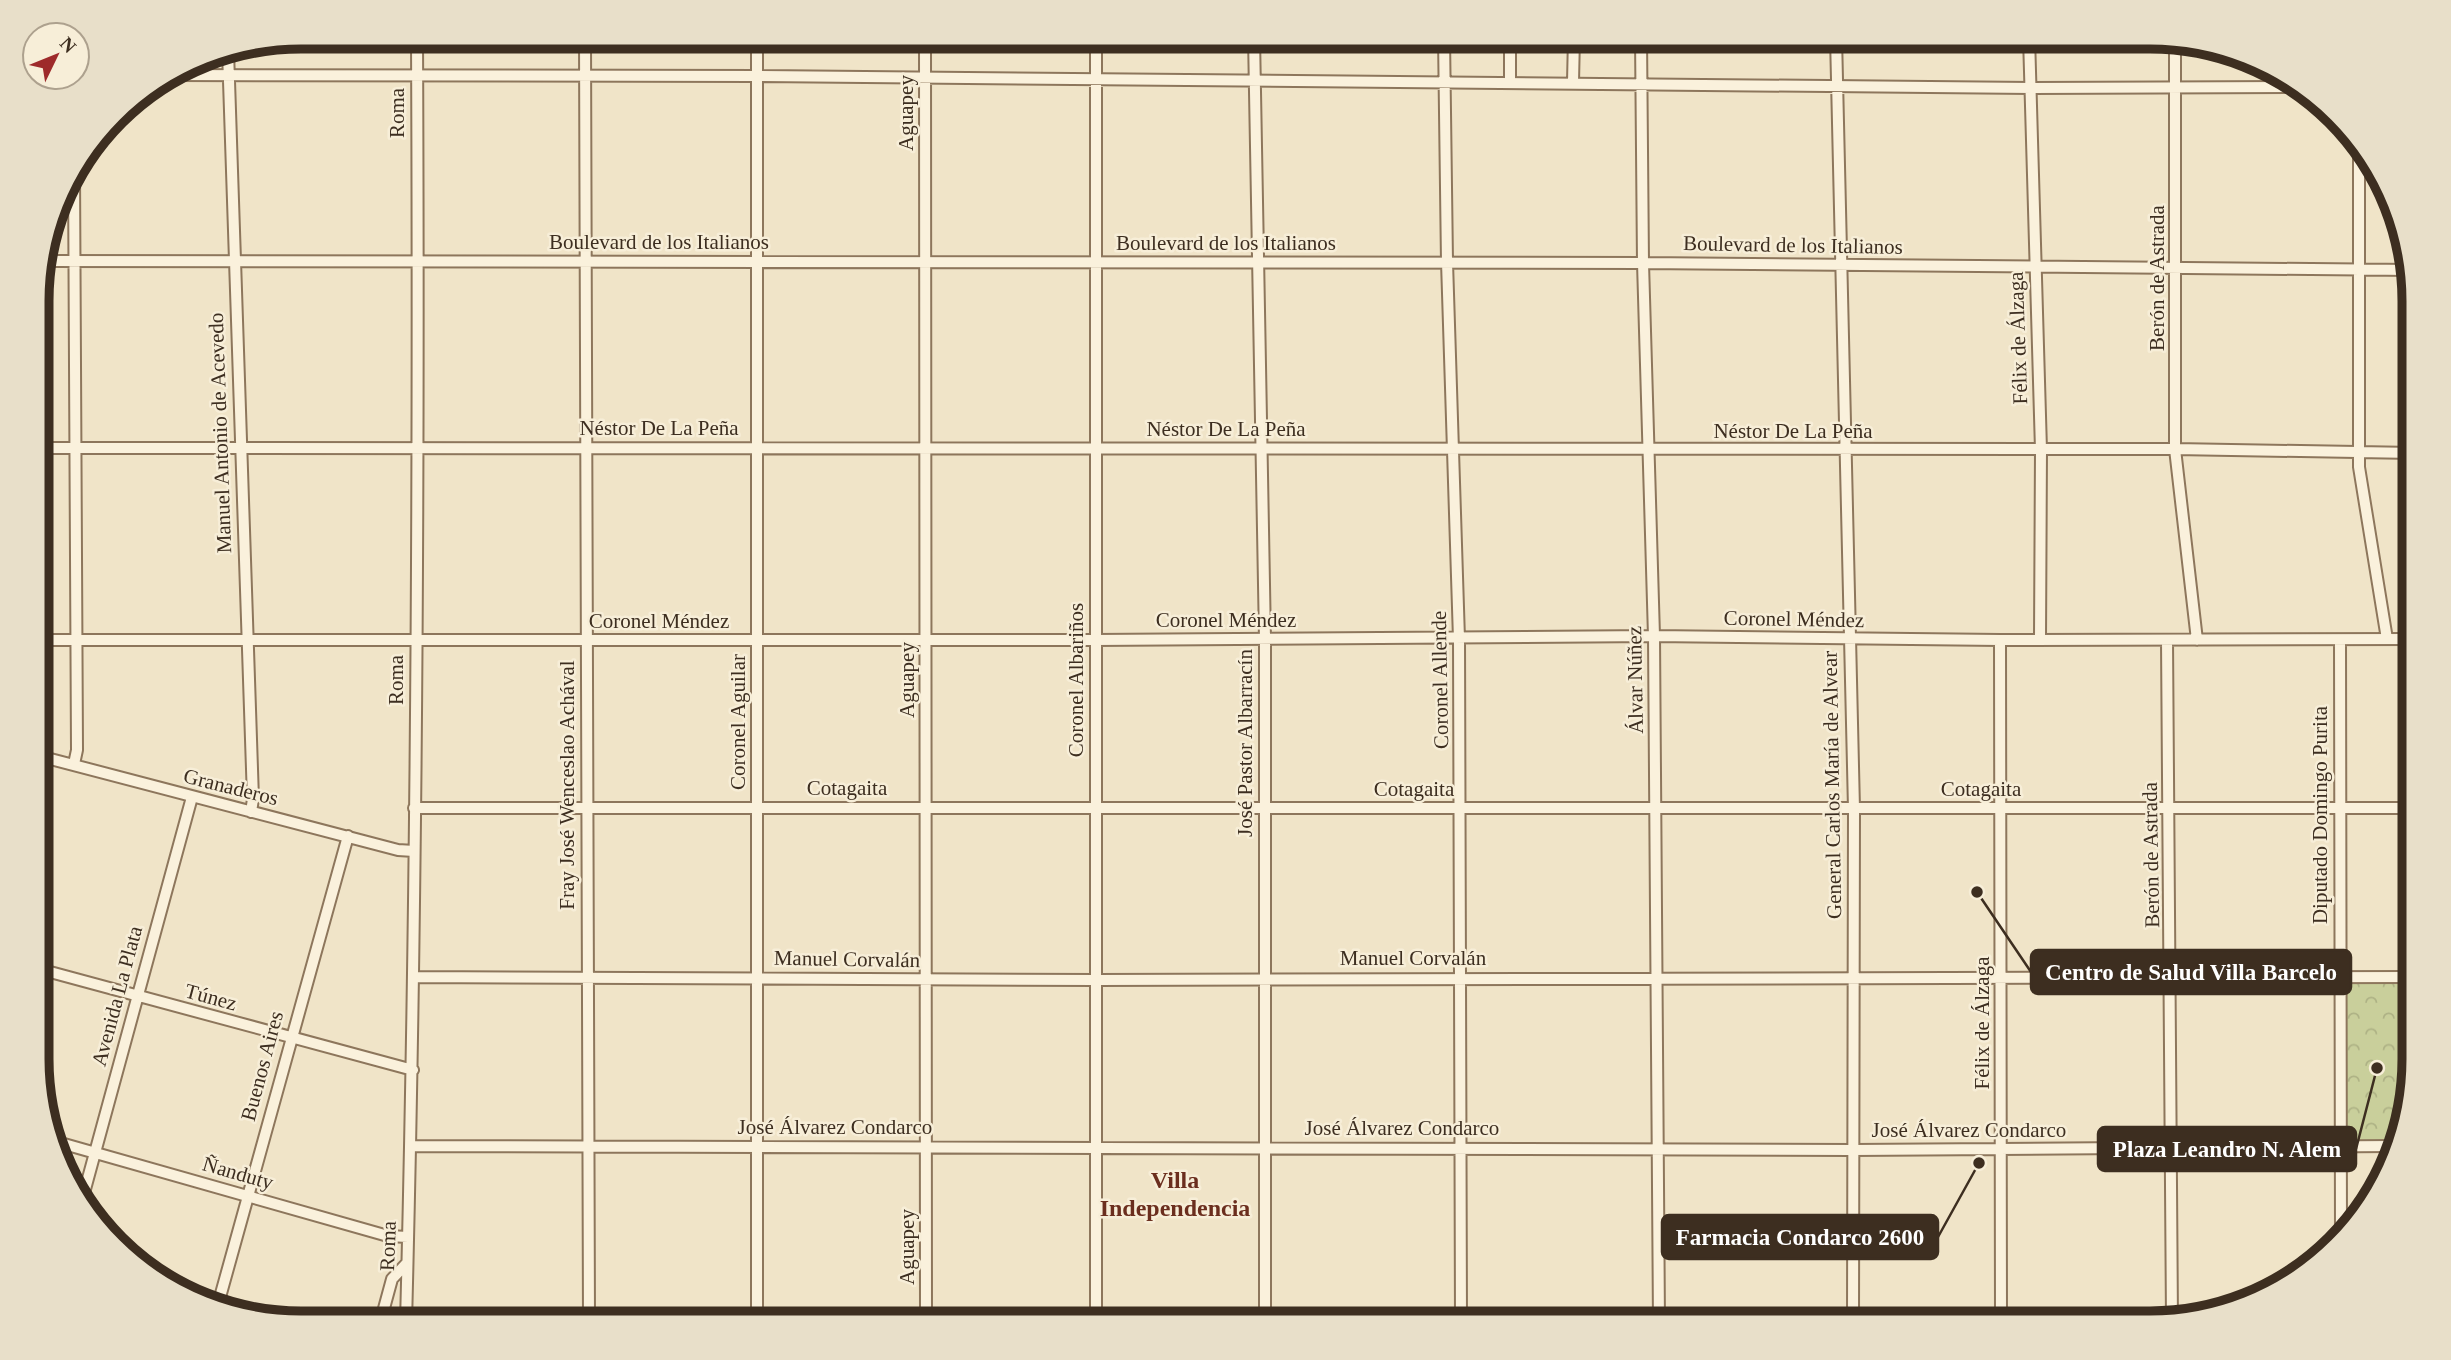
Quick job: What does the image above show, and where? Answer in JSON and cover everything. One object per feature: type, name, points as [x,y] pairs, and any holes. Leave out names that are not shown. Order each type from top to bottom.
[{"type":"street","name":"Roma","points":[[406,1311],[414,1070],[415,639],[419,450],[415,262],[417,49]]},
{"type":"street","name":"Fray José Wenceslao Achával","points":[[585,49],[589,1311]]},
{"type":"street","name":"Coronel Aguilar","points":[[757,49],[757,1311]]},
{"type":"street","name":"Aguapey","points":[[925,49],[926,1311]]},
{"type":"street","name":"Coronel Albariños","points":[[1096,49],[1096,1311]]},
{"type":"street","name":"José Pastor Albarracín","points":[[1254,49],[1265,639],[1265,1311]]},
{"type":"street","name":"Coronel Allende","points":[[1444,49],[1447,262],[1459,639],[1461,1311]]},
{"type":"street","points":[[1510,49],[1510,81]]},
{"type":"street","points":[[1573,82],[1574,49]]},
{"type":"street","name":"Álvar Núñez","points":[[1641,49],[1643,263],[1654,636],[1659,1311]]},
{"type":"street","name":"General Carlos María de Alvear","points":[[1836,49],[1854,809],[1853,1311]]},
{"type":"street","name":"Félix de Álzaga","points":[[2029,49],[2041,450],[2040,639]]},
{"type":"street","name":"Berón de Astrada","points":[[2175,51],[2175,449],[2197,640]]},
{"type":"street","name":"Manuel Antonio de Acevedo","points":[[228,60],[242,448],[245,638],[253,799],[251,812]]},
{"type":"street","points":[[189,75],[757,76],[1837,84],[2031,88],[2282,87]]},
{"type":"street","points":[[2359,161],[2358,453],[2387,639]]},
{"type":"street","points":[[74,192],[77,750],[74,764]]},
{"type":"street","name":"Boulevard de los Italianos","points":[[52,261],[1447,262],[2400,270]]},
{"type":"street","name":"Néstor De La Peña","points":[[49,448],[419,450],[925,446],[1094,449],[2175,449],[2402,453]]},
{"type":"street","name":"Coronel Méndez","points":[[49,640],[1095,640],[1654,636],[2000,640],[2402,639]]},
{"type":"street","name":"Félix de Álzaga","points":[[2000,640],[2001,1311]]},
{"type":"street","name":"Berón de Astrada","points":[[2167,640],[2172,979],[2172,1310]]},
{"type":"street","name":"Diputado Domingo Purita","points":[[2340,640],[2341,1223]]},
{"type":"street","name":"Granaderos","points":[[49,758],[414,852]]},
{"type":"street","name":"Avenida La Plata","points":[[85,1188],[192,797]]},
{"type":"street","name":"Cotagaita","points":[[414,808],[2402,808]]},
{"type":"street","name":"Buenos Aires","points":[[219,1298],[348,836]]},
{"type":"street","name":"Túnez","points":[[49,972],[414,1070]]},
{"type":"street","name":"Manuel Corvalán","points":[[413,978],[1096,980],[2402,977]]},
{"type":"street","name":"Ñanduty","points":[[63,1144],[388,1236],[408,1237]]},
{"type":"street","name":"José Álvarez Condarco","points":[[411,1146],[1853,1150],[2387,1146]]},
{"type":"street","points":[[383,1311],[391,1279],[407,1263]]},
{"type":"green space","points":[[2402,977],[2400,1092],[2387,1146],[2341,1146],[2340,978]]},
{"type":"place","name":"Centro de Salud Villa Barcelo","points":[[1977,892]]},
{"type":"place","name":"Plaza Leandro N. Alem","points":[[2377,1068]]},
{"type":"place","name":"Farmacia Condarco 2600","points":[[1979,1163]]},
{"type":"district","name":"Villa Independencia","points":[[1175,1194]]}]
